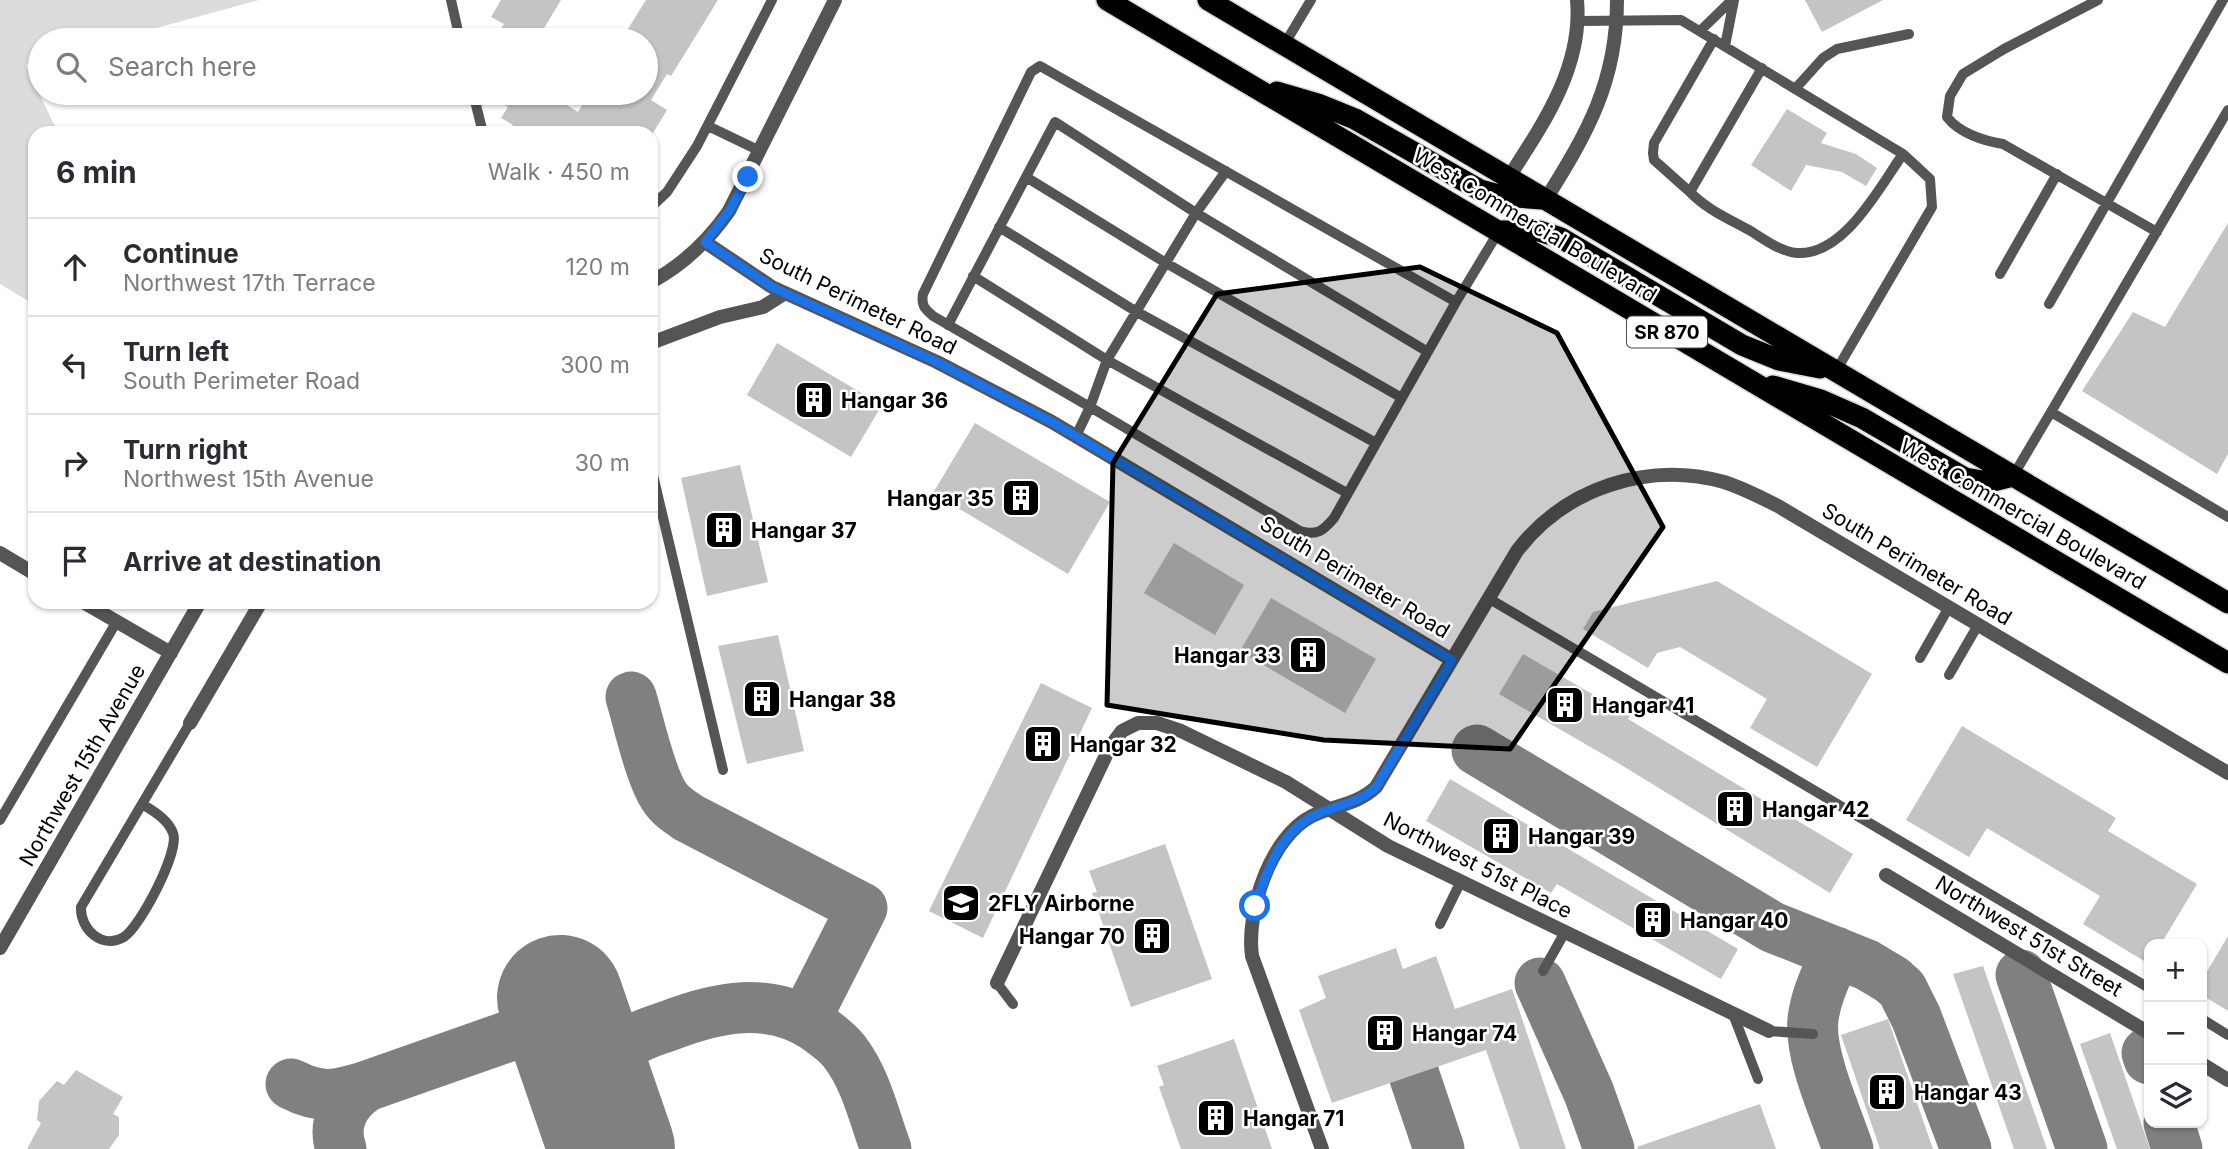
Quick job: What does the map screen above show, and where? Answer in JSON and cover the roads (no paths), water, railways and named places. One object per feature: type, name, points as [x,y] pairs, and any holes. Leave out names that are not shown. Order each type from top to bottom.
[{"type":"highway","name":"West Commercial Boulevard","points":[[1107,0],[2228,663]]},
{"type":"highway","name":"West Commercial Boulevard","points":[[1208,0],[2228,603]]},
{"type":"highway","points":[[1251,85],[1318,104],[1355,119],[1480,190],[1502,196],[1546,199]]},
{"type":"highway","points":[[1499,232],[1539,231],[1561,238],[1742,345],[1779,360],[1836,372]]},
{"type":"highway","points":[[1741,376],[1821,400],[1862,418],[1965,478],[1989,482],[2013,476]]},
{"type":"street","points":[[658,278],[677,267],[705,242],[729,211],[835,0]]},
{"type":"street","points":[[1509,177],[1557,98],[1579,21],[1577,0]]},
{"type":"street","points":[[1546,199],[1595,114],[1611,60],[1617,21],[1616,0]]},
{"type":"street","name":"South Perimeter Road","points":[[705,242],[756,278],[968,377],[1076,436],[1452,660],[1524,541],[1545,521],[1573,501],[1602,486],[1631,478],[1679,475],[1725,482],[1757,495],[2228,773]]},
{"type":"street","points":[[658,340],[720,317],[763,307],[785,293]]},
{"type":"street","points":[[0,553],[28,570]]},
{"type":"street","points":[[96,609],[171,653]]},
{"type":"street","name":"Northwest 15th Avenue","points":[[0,948],[196,609]]},
{"type":"street","points":[[190,723],[257,609]]},
{"type":"street","points":[[1322,1149],[1255,968],[1250,929],[1255,906],[1276,853],[1297,826],[1312,816],[1354,802],[1376,787],[1452,660]]},
{"type":"street","name":"Northwest 51st Place","points":[[997,983],[1115,738],[1129,726],[1157,723],[1181,731],[1286,782],[1388,846],[1769,1031]]},
{"type":"street","name":"Northwest 51st Street","points":[[1886,875],[2144,1030]]},
{"type":"street","points":[[2207,1068],[2228,1080]]},
{"type":"lane","points":[[451,0],[457,28]]},
{"type":"lane","points":[[658,200],[667,192],[708,126],[772,0]]},
{"type":"lane","points":[[1284,45],[1311,0]]},
{"type":"lane","points":[[1700,31],[1733,0]]},
{"type":"lane","points":[[1725,46],[1733,0]]},
{"type":"lane","points":[[2098,0],[1962,74],[1950,96],[1947,117],[1952,123],[1988,141],[2003,144],[2157,232]]},
{"type":"lane","points":[[2049,304],[2224,0]]},
{"type":"lane","points":[[1579,21],[1681,20],[1903,154],[1930,179],[1932,207],[1836,372]]},
{"type":"lane","points":[[1795,89],[1823,58],[1837,49],[1909,34]]},
{"type":"lane","points":[[1714,39],[1654,142],[1653,153],[1654,160],[1705,205],[1779,248],[1796,253],[1815,252],[1837,241],[1850,228],[1903,154]]},
{"type":"lane","points":[[1456,302],[1045,67],[1036,68],[1025,84],[921,303],[925,310],[948,325],[1310,534],[1319,533],[1348,494],[1456,302],[1499,232]]},
{"type":"lane","points":[[1690,192],[1762,68]]},
{"type":"lane","points":[[476,105],[481,126]]},
{"type":"lane","points":[[2013,476],[2228,110]]},
{"type":"lane","points":[[948,325],[1055,122],[1196,213],[1428,352]]},
{"type":"lane","points":[[708,126],[760,151]]},
{"type":"lane","points":[[1076,436],[1107,360],[1196,213],[1226,171]]},
{"type":"lane","points":[[2000,274],[2057,174]]},
{"type":"lane","points":[[1026,177],[1166,263],[1402,398]]},
{"type":"lane","points":[[999,227],[1137,312],[1376,443]]},
{"type":"lane","points":[[973,276],[1107,360],[1348,494]]},
{"type":"lane","points":[[2051,412],[2228,517]]},
{"type":"lane","points":[[658,496],[723,769]]},
{"type":"lane","points":[[1488,598],[2144,985]]},
{"type":"lane","points":[[1920,658],[1949,607]]},
{"type":"lane","points":[[0,820],[117,621]]},
{"type":"lane","points":[[1949,675],[1978,625]]},
{"type":"lane","points":[[142,804],[169,825],[173,834],[173,849],[136,925],[119,939],[106,941],[92,934],[87,928],[81,915],[81,907],[142,804],[190,723]]},
{"type":"lane","points":[[1440,924],[1461,881]]},
{"type":"lane","points":[[1544,971],[1565,932]]},
{"type":"lane","points":[[997,983],[1013,1004]]},
{"type":"lane","points":[[1733,1014],[1758,1079]]},
{"type":"lane","points":[[2207,1022],[2228,1035]]},
{"type":"lane","points":[[1769,1031],[1813,1034]]},
{"type":"place","name":"Hangar 36","points":[[814,400]]},
{"type":"place","name":"Hangar 35","points":[[1021,498]]},
{"type":"place","name":"Hangar 37","points":[[724,530]]},
{"type":"place","name":"Hangar 33","points":[[1308,655]]},
{"type":"place","name":"Hangar 38","points":[[762,699]]},
{"type":"place","name":"Hangar 41","points":[[1565,705]]},
{"type":"place","name":"Hangar 32","points":[[1043,744]]},
{"type":"place","name":"Hangar 42","points":[[1735,809]]},
{"type":"place","name":"Hangar 39","points":[[1501,836]]},
{"type":"place","name":"2FLY Airborne","points":[[961,903]]},
{"type":"place","name":"Hangar 40","points":[[1653,920]]},
{"type":"place","name":"Hangar 70","points":[[1152,936]]},
{"type":"place","name":"Hangar 74","points":[[1385,1033]]},
{"type":"place","name":"Hangar 43","points":[[1887,1092]]},
{"type":"place","name":"Hangar 71","points":[[1216,1118]]}]
